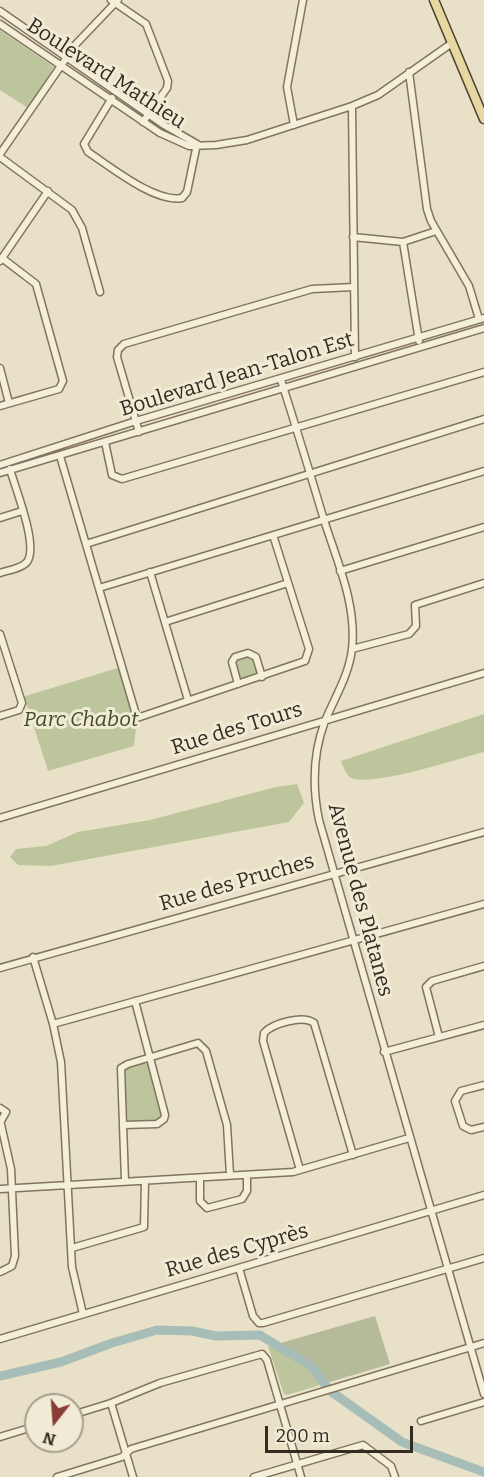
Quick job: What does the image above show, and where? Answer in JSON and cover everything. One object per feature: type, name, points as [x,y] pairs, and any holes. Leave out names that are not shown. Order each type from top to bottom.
[{"type":"main road","points":[[434,0],[484,119]]},
{"type":"street","points":[[294,125],[287,87],[303,0]]},
{"type":"street","points":[[100,292],[78,218],[65,202],[0,156],[76,44],[115,1],[146,24],[168,81],[167,88],[143,122]]},
{"type":"street","name":"Boulevard Mathieu","points":[[0,11],[66,58],[197,144]]},
{"type":"street","name":"Boulevard Mathieu","points":[[0,24],[143,122],[189,146],[232,144],[352,106],[378,95],[452,43]]},
{"type":"street","points":[[410,72],[427,209],[436,231],[469,286],[482,318]]},
{"type":"street","points":[[117,92],[84,144],[88,152],[141,186],[172,200],[182,198],[187,192],[197,144]]},
{"type":"street","points":[[352,106],[355,357]]},
{"type":"street","points":[[0,406],[59,389],[63,381],[36,284],[1,260],[48,191]]},
{"type":"street","points":[[353,237],[403,242],[436,231]]},
{"type":"street","points":[[403,242],[420,347]]},
{"type":"street","points":[[139,432],[117,357],[118,350],[124,344],[312,289],[354,287]]},
{"type":"street","name":"Boulevard Jean-Talon Est","points":[[0,465],[482,318]]},
{"type":"street","name":"Boulevard Jean-Talon Est","points":[[0,473],[484,328]]},
{"type":"street","points":[[0,368],[9,403]]},
{"type":"street","points":[[105,442],[112,475],[118,479],[297,429],[484,372]]},
{"type":"street","name":"Avenue des Platanes","points":[[281,380],[340,571],[352,620],[352,649],[348,669],[326,719],[315,757],[314,780],[319,820],[484,1394]]},
{"type":"street","points":[[86,544],[484,419]]},
{"type":"street","points":[[60,456],[137,718],[302,664],[309,654],[273,535]]},
{"type":"street","points":[[0,573],[21,566],[28,561],[30,542],[8,463]]},
{"type":"street","points":[[99,588],[484,471]]},
{"type":"street","points":[[0,518],[22,511]]},
{"type":"street","points":[[340,571],[484,527]]},
{"type":"street","points":[[150,572],[188,700]]},
{"type":"street","points":[[165,622],[288,583]]},
{"type":"street","points":[[352,649],[408,634],[416,626],[416,605],[484,583]]},
{"type":"street","points":[[0,634],[22,703],[19,710],[0,716]]},
{"type":"street","points":[[238,684],[232,659],[248,653],[255,657],[262,676]]},
{"type":"street","name":"Rue des Tours","points":[[0,818],[326,719],[484,674]]},
{"type":"street","name":"Rue des Pruches","points":[[0,968],[484,832]]},
{"type":"street","points":[[53,1024],[484,904]]},
{"type":"street","points":[[33,957],[53,1024],[61,1062],[72,1267],[83,1314]]},
{"type":"street","points":[[439,1037],[426,987],[432,981],[484,966]]},
{"type":"street","points":[[123,1125],[157,1124],[164,1119],[135,1001]]},
{"type":"street","points":[[300,1170],[263,1041],[264,1033],[270,1028],[302,1019],[314,1023],[353,1155]]},
{"type":"street","points":[[384,1052],[483,1027]]},
{"type":"street","points":[[125,1181],[121,1068],[193,1044],[202,1044],[205,1047],[227,1125],[230,1175]]},
{"type":"street","points":[[484,1085],[461,1091],[455,1101],[463,1126],[471,1130],[484,1127]]},
{"type":"street","points":[[0,1108],[6,1112],[0,1120],[12,1188],[14,1261],[9,1269],[0,1272]]},
{"type":"street","points":[[0,1189],[300,1170],[409,1138]]},
{"type":"street","points":[[200,1178],[200,1201],[207,1209],[242,1199],[247,1191],[247,1174]]},
{"type":"street","points":[[72,1248],[144,1227],[145,1180]]},
{"type":"street","name":"Rue des Cyprès","points":[[0,1339],[484,1195]]},
{"type":"street","points":[[239,1268],[254,1316],[259,1323],[263,1323],[484,1258]]},
{"type":"street","points":[[57,1477],[126,1454],[131,1449],[484,1343]]},
{"type":"street","points":[[84,1411],[160,1383],[257,1354],[265,1356],[301,1477]]},
{"type":"street","points":[[421,1421],[484,1402]]},
{"type":"street","points":[[111,1403],[133,1477]]},
{"type":"street","points":[[0,1437],[24,1430]]},
{"type":"street","points":[[254,1477],[363,1445],[391,1466],[395,1477]]},
{"type":"green space","points":[[0,30],[54,67],[28,108],[0,90]]},
{"type":"green space","points":[[251,653],[262,677],[238,684],[233,659]]},
{"type":"green space","name":"Parc Chabot","points":[[121,667],[137,718],[134,746],[48,771],[27,705],[19,698]]},
{"type":"green space","points":[[484,714],[484,752],[400,775],[367,780],[354,779],[349,776],[341,761]]},
{"type":"green space","points":[[297,784],[304,803],[289,822],[51,866],[18,865],[10,857],[16,849],[46,846],[78,832],[150,820],[276,787]]},
{"type":"green space","points":[[144,1063],[148,1065],[162,1115],[158,1120],[130,1121],[126,1118],[123,1071],[125,1068]]},
{"type":"green space","points":[[375,1316],[390,1364],[323,1384],[312,1367],[277,1344]]},
{"type":"green space","points":[[277,1344],[312,1367],[323,1384],[284,1394],[268,1346]]},
{"type":"waterway","points":[[0,1376],[61,1362],[112,1343],[157,1330],[192,1331],[216,1336],[260,1335],[312,1367],[329,1390],[402,1442],[484,1472]]}]
